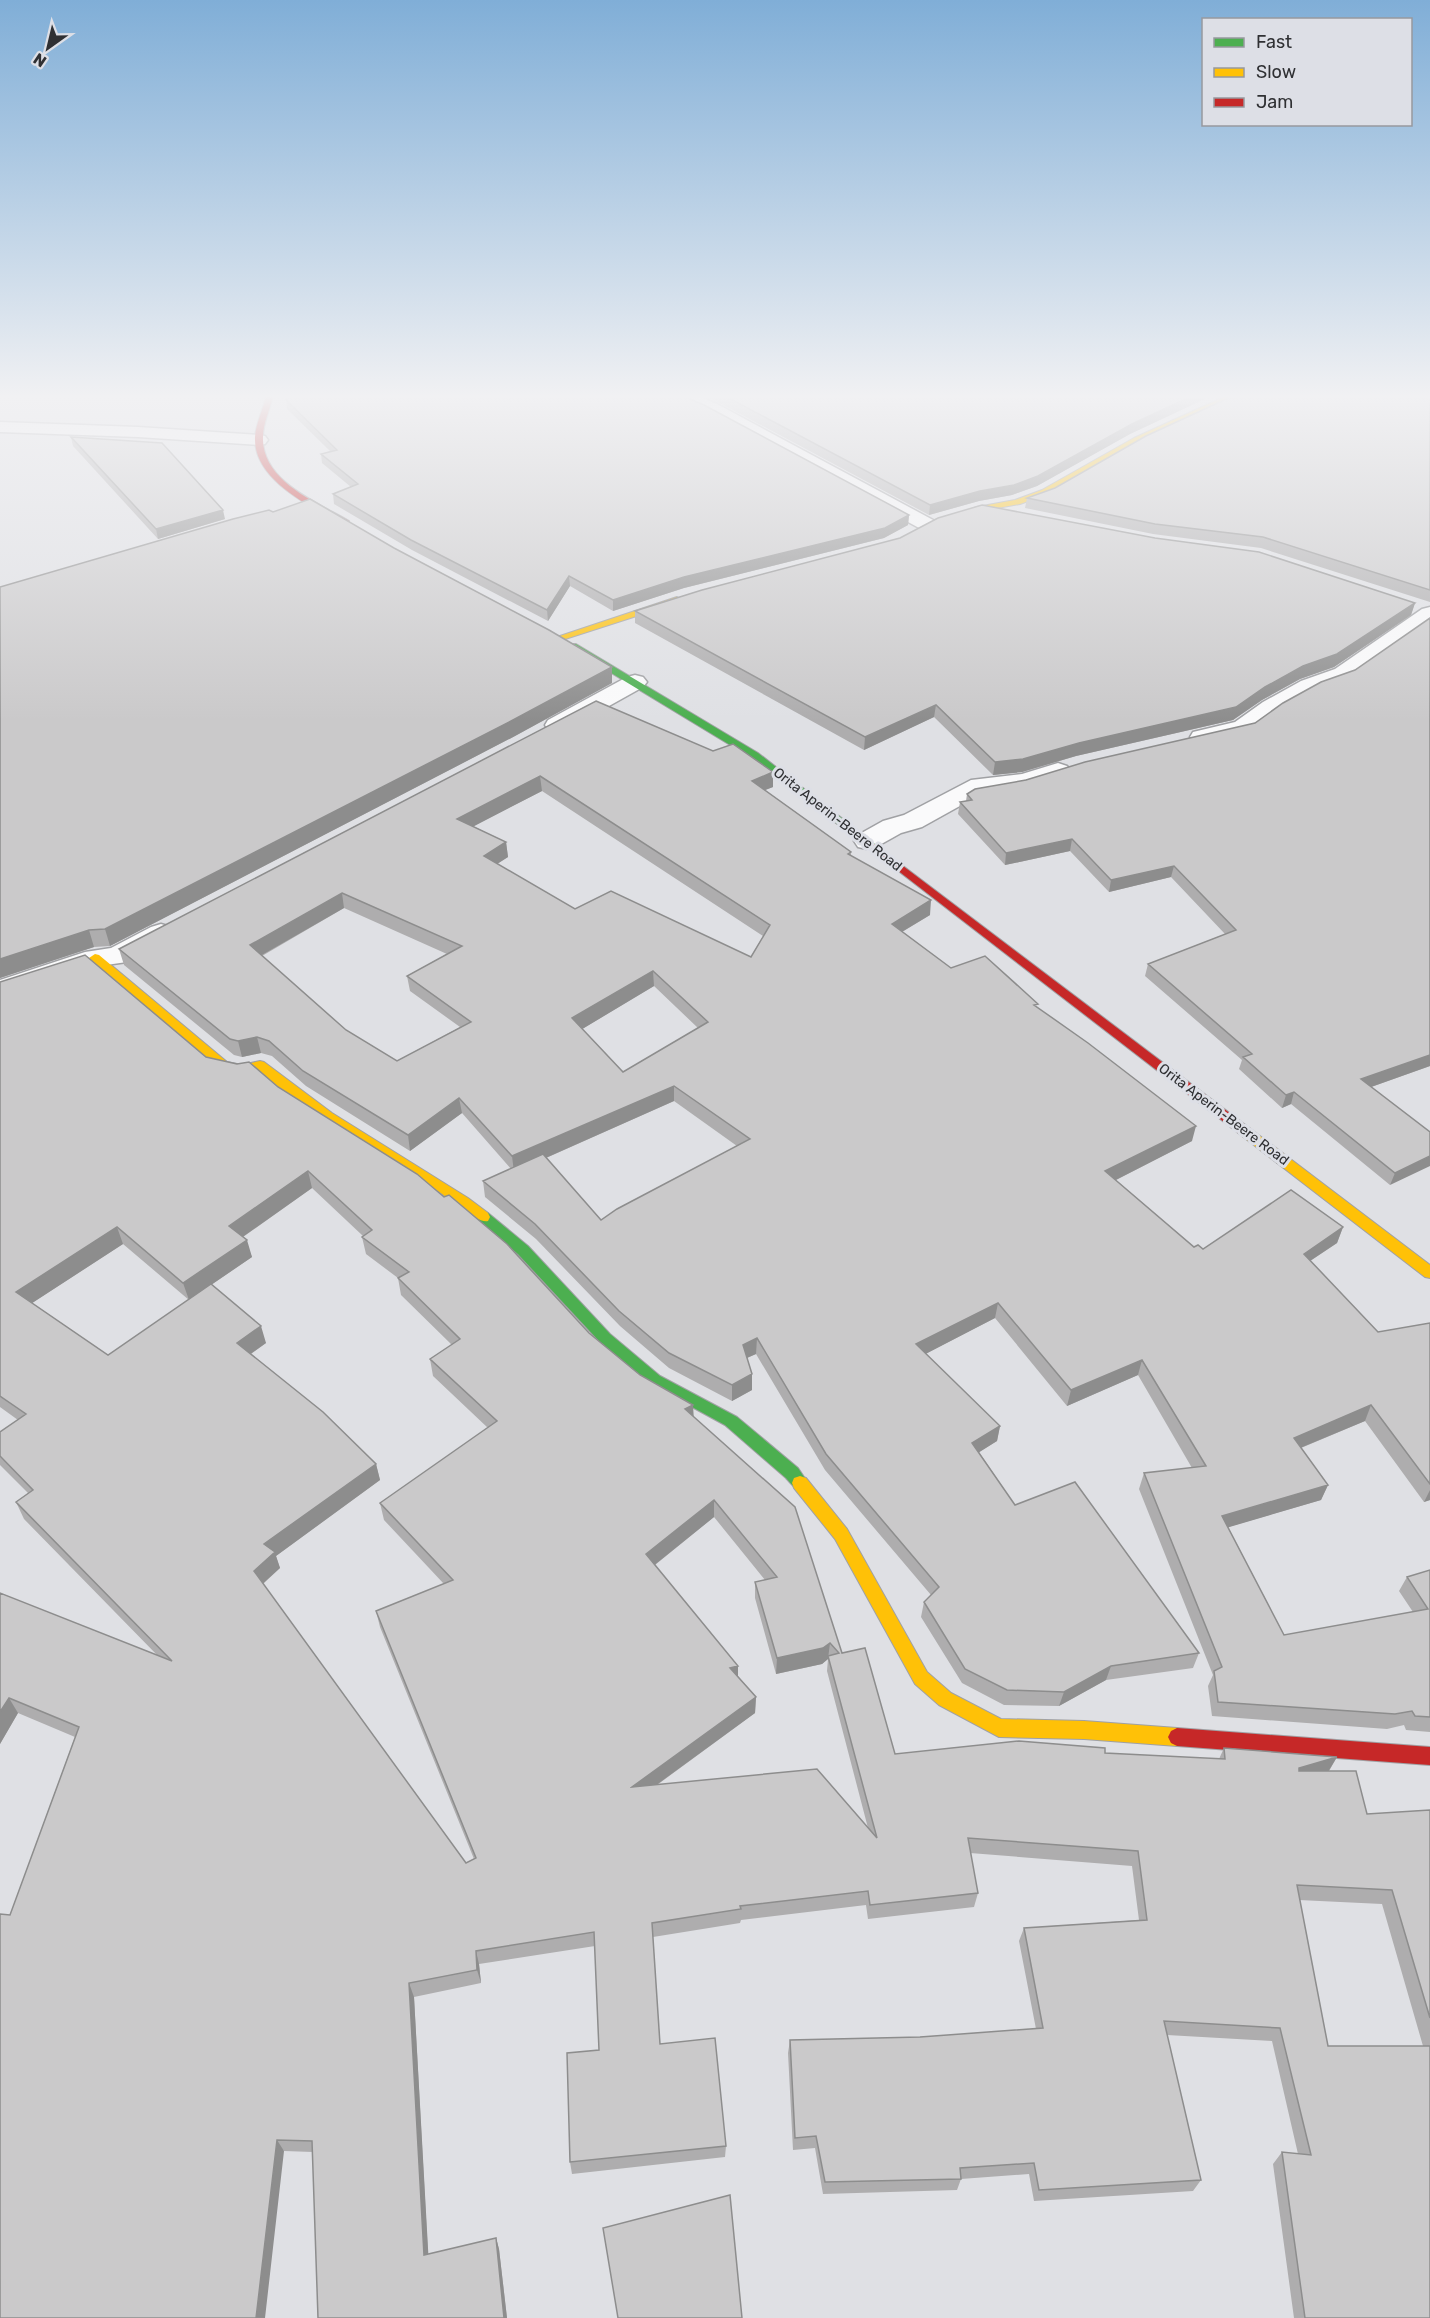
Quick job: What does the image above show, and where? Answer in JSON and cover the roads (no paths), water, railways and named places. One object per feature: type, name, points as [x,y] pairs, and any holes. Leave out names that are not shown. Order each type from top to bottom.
[{"type":"street","points":[[283,513],[314,504]]},
{"type":"street","points":[[315,504],[357,529]]},
{"type":"street","points":[[878,504],[921,529],[980,509],[1006,504]]},
{"type":"street","points":[[980,509],[1032,517]]},
{"type":"street","name":"Orita Aperin-Beere Road","points":[[693,595],[553,635],[754,755],[1430,1274]]},
{"type":"street","points":[[1407,604],[1430,612]]},
{"type":"street","points":[[1180,742],[1243,727],[1271,707],[1300,691],[1343,674],[1430,612]]},
{"type":"street","points":[[534,738],[635,682]]},
{"type":"street","points":[[867,841],[892,827],[913,821],[952,798],[980,785],[1024,782],[1077,765]]},
{"type":"street","points":[[0,990],[96,958],[117,956],[180,923]]},
{"type":"street","points":[[96,958],[223,1065],[242,1069],[260,1065],[294,1095],[398,1161],[457,1195],[523,1251],[605,1338],[655,1380],[731,1421],[792,1473],[841,1534],[921,1678],[945,1699],[999,1728],[1096,1731],[1430,1756]]}]
